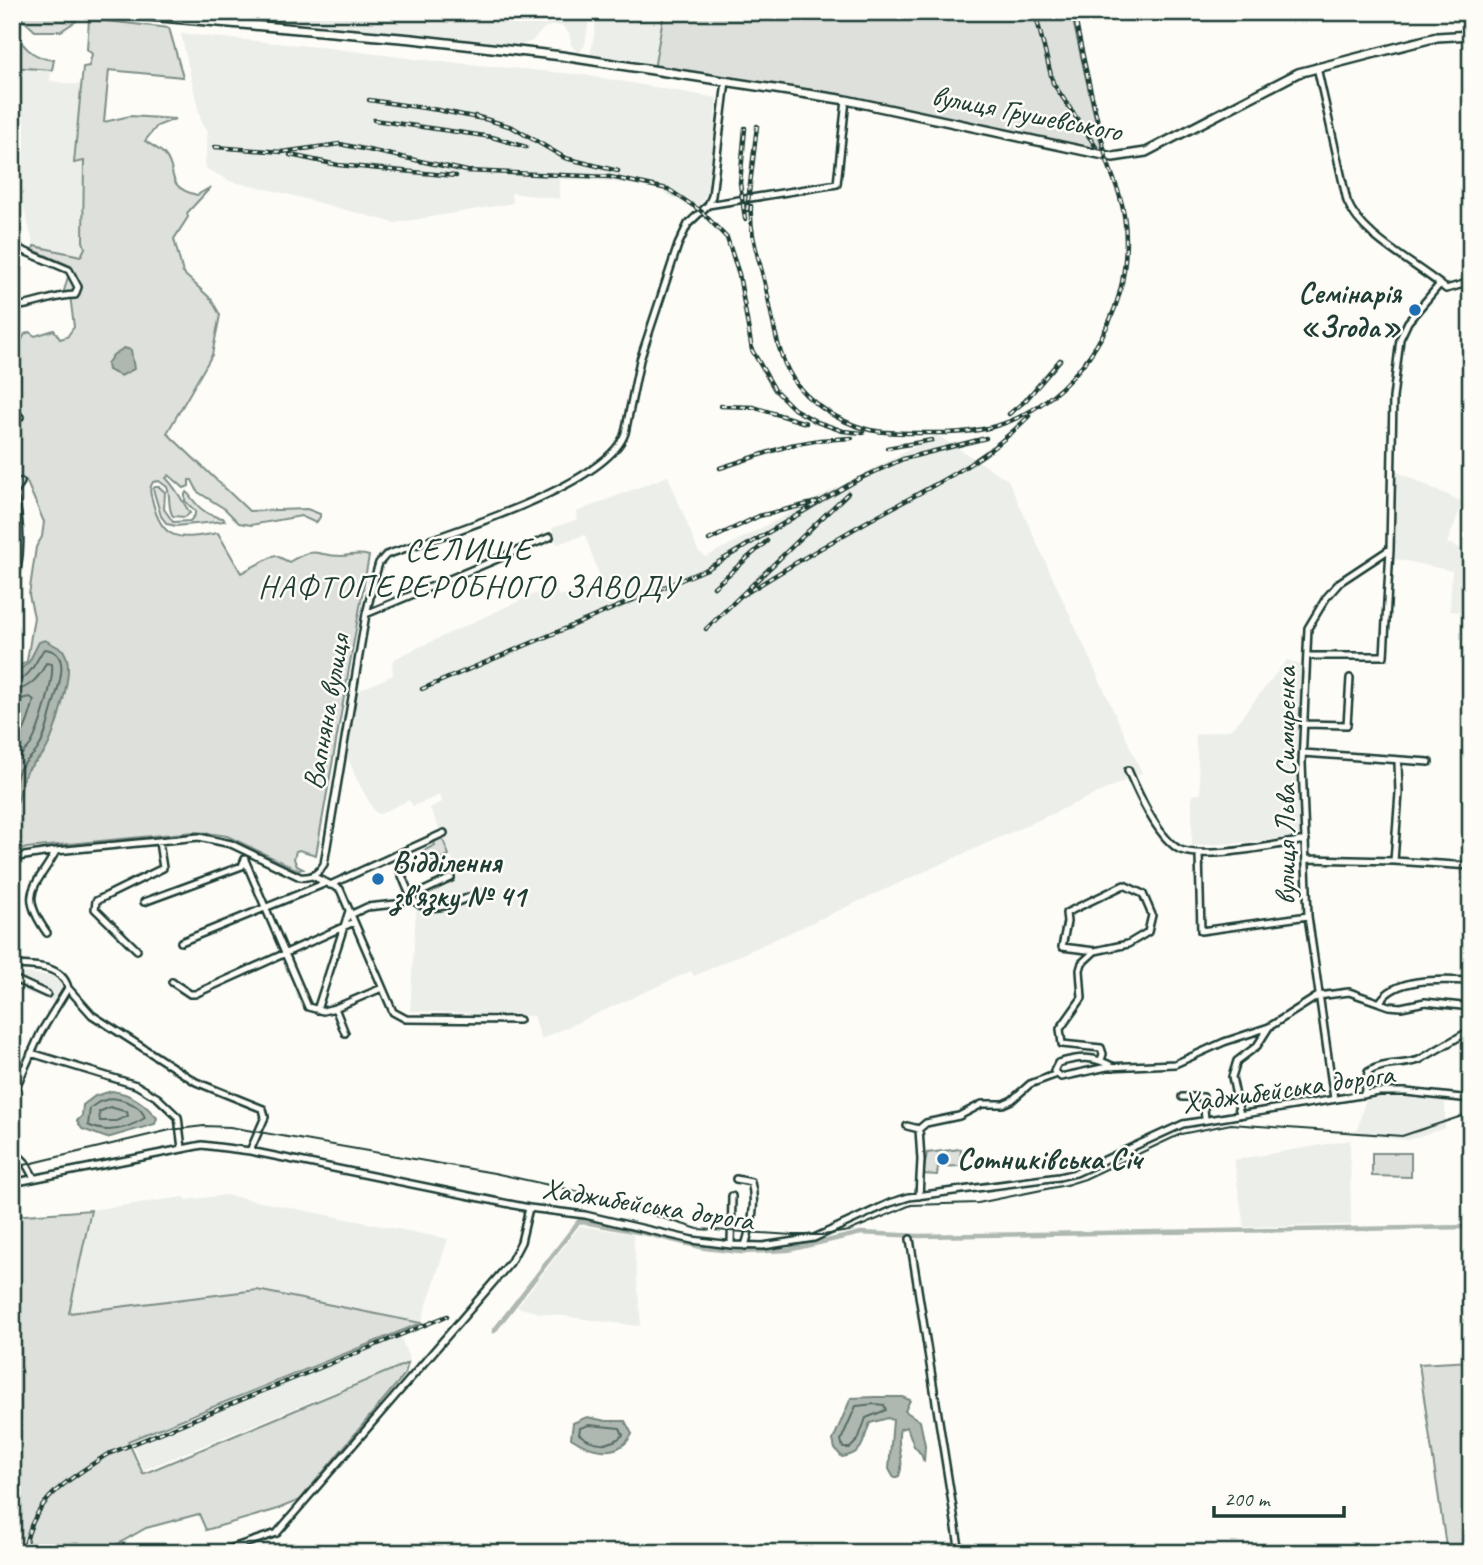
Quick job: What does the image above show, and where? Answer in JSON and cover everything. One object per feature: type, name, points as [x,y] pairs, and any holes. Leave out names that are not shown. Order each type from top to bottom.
[{"type":"main road","name":"вулиця Грушевського","points":[[103,12],[562,55],[846,100],[1106,156],[1133,156],[1162,145],[1298,73],[1437,37],[1471,35]]},
{"type":"street","points":[[1317,67],[1348,201],[1354,216],[1367,230],[1446,289],[1471,282]]},
{"type":"street","points":[[726,81],[715,186],[708,205],[836,184],[846,100]]},
{"type":"street","name":"Вапняна вулиця","points":[[312,876],[324,864],[366,614],[379,563],[386,555],[545,496],[592,468],[617,449],[625,433],[640,360],[678,245],[688,224],[708,205]]},
{"type":"street","points":[[12,246],[69,270],[78,287],[77,293],[12,307]]},
{"type":"street","points":[[1307,656],[1384,656],[1393,409],[1400,339],[1404,327],[1440,284]]},
{"type":"street","points":[[12,410],[20,416]]},
{"type":"street","points":[[12,589],[19,549],[20,516],[13,497],[20,482]]},
{"type":"street","points":[[366,614],[550,537]]},
{"type":"street","name":"вулиця Льва Симиренка","points":[[1334,1100],[1308,916],[1303,753],[1308,628],[1326,598],[1340,582],[1390,549]]},
{"type":"street","points":[[1304,724],[1347,725],[1350,678]]},
{"type":"street","points":[[1303,753],[1352,755],[1398,762],[1429,762]]},
{"type":"street","points":[[1394,861],[1399,793],[1398,762]]},
{"type":"street","points":[[1128,771],[1160,831],[1178,849],[1199,855],[1306,840]]},
{"type":"street","points":[[181,943],[328,884],[444,833]]},
{"type":"street","points":[[12,858],[199,837],[231,844],[291,874],[306,878],[312,876],[340,890],[393,1012],[406,1018],[519,1020]]},
{"type":"street","points":[[137,950],[94,909],[96,901],[163,868],[159,842]]},
{"type":"street","points":[[47,933],[38,921],[32,902],[33,885],[57,851]]},
{"type":"street","points":[[144,902],[242,866],[248,853]]},
{"type":"street","points":[[1199,855],[1201,931],[1308,916]]},
{"type":"street","points":[[1307,859],[1471,866]]},
{"type":"street","points":[[244,860],[308,1007],[323,1011],[335,1008],[382,988]]},
{"type":"street","points":[[399,868],[412,898],[435,908],[479,893]]},
{"type":"street","points":[[317,1010],[342,929],[350,913],[367,907],[396,904],[451,878]]},
{"type":"street","points":[[1095,951],[1062,947],[1066,913],[1124,885],[1143,894],[1152,915],[1148,932],[1128,944],[1095,951],[1082,963],[1082,999],[1060,1029],[1062,1044],[1101,1048],[1104,1055],[1101,1060]]},
{"type":"street","points":[[172,982],[190,994],[195,994],[354,922]]},
{"type":"street","points":[[12,965],[51,970],[60,975],[92,1015],[196,1082],[263,1109],[265,1117],[250,1151]]},
{"type":"street","points":[[12,978],[47,994]]},
{"type":"street","points":[[1380,1002],[1388,991],[1430,979],[1471,981]]},
{"type":"street","points":[[12,1096],[52,1011],[68,988]]},
{"type":"street","points":[[1114,1067],[1097,1058],[1075,1058],[1058,1063],[1055,1071],[1061,1077],[1114,1067],[1175,1064],[1224,1042],[1269,1027],[1318,996],[1349,992],[1389,1006],[1401,1007],[1425,1002],[1471,1007]]},
{"type":"street","points":[[335,1008],[345,1033]]},
{"type":"street","points":[[1240,1115],[1232,1077],[1233,1069],[1237,1061],[1257,1046],[1269,1027]]},
{"type":"street","points":[[1364,1095],[1368,1072],[1376,1066],[1419,1060],[1471,1030]]},
{"type":"street","points":[[31,1053],[136,1085],[158,1098],[178,1117],[182,1148]]},
{"type":"street","points":[[12,1066],[24,1069]]},
{"type":"street","points":[[919,1129],[926,1123],[959,1116],[982,1104],[1003,1104],[1012,1100],[1030,1084],[1058,1074]]},
{"type":"street","name":"Хаджибейська дорога","points":[[12,1183],[182,1148],[210,1145],[529,1208],[585,1215],[692,1240],[763,1246],[814,1238],[890,1203],[919,1196],[1076,1173],[1170,1128],[1205,1119],[1394,1091],[1471,1100]]},
{"type":"street","points":[[1182,1097],[1203,1097],[1205,1119]]},
{"type":"street","points":[[906,1126],[919,1129]]},
{"type":"street","points":[[919,1129],[919,1196]]},
{"type":"street","points":[[12,1149],[25,1162],[34,1178]]},
{"type":"street","points":[[736,1179],[751,1182],[754,1189],[746,1246]]},
{"type":"street","points":[[731,1245],[732,1196]]},
{"type":"street","points":[[217,1553],[277,1533],[510,1263],[525,1231],[529,1208]]},
{"type":"street","points":[[909,1239],[960,1553]]},
{"type":"shaded area","points":[[22,12],[60,13],[76,21],[61,31],[35,31],[21,18]]},
{"type":"shaded area","points":[[205,12],[590,12],[585,45],[579,53],[571,45],[570,35],[563,26],[554,25],[544,28],[532,41],[521,45]]},
{"type":"shaded area","points":[[598,12],[664,12],[654,69],[590,58]]},
{"type":"shaded area","points":[[664,12],[1071,12],[1103,154],[877,106],[654,69]]},
{"type":"shaded area","points":[[89,19],[169,28],[183,77],[109,70],[104,122],[130,116],[175,119],[157,126],[145,141],[164,154],[176,183],[186,192],[197,195],[211,187],[187,213],[188,217],[174,239],[183,273],[211,299],[220,315],[212,355],[167,433],[249,511],[307,509],[320,514],[316,523],[301,516],[251,525],[239,523],[225,509],[198,492],[192,480],[189,480],[189,486],[184,488],[169,475],[166,478],[190,513],[185,517],[173,516],[167,487],[159,481],[153,482],[150,490],[157,517],[169,532],[176,536],[218,533],[241,573],[275,555],[289,562],[311,553],[369,556],[316,855],[299,850],[296,851],[294,859],[297,866],[303,869],[298,870],[227,836],[194,832],[27,848],[12,853],[12,672],[27,661],[34,617],[29,595],[36,547],[42,537],[44,522],[26,480],[12,476],[12,431],[22,415],[12,405],[12,349],[17,348],[29,332],[35,336],[54,330],[60,339],[67,337],[74,327],[70,295],[64,291],[71,266],[33,250],[34,246],[81,256],[85,248],[84,161],[74,163],[83,67],[89,66],[92,54],[87,49]]},
{"type":"shaded area","points":[[12,25],[28,49],[46,59],[54,60],[52,70],[12,67]]},
{"type":"shaded area","points":[[181,34],[585,75],[717,98],[709,191],[696,210],[656,188],[607,181],[559,179],[560,199],[511,193],[513,203],[395,223],[230,181],[207,169],[205,165],[208,131],[202,125]]},
{"type":"shaded area","points":[[12,67],[51,70],[50,81],[81,85],[74,163],[85,160],[85,248],[81,256],[34,246],[12,164]]},
{"type":"shaded area","points":[[937,435],[1008,480],[1142,773],[694,976],[691,971],[541,1039],[534,1016],[410,1011],[417,895],[459,874],[430,808],[442,802],[440,795],[413,806],[409,800],[380,814],[375,812],[357,780],[345,750],[358,691],[393,675],[392,663],[396,658],[530,596],[555,587],[559,596],[602,583],[585,535],[557,544],[552,528],[578,519],[576,512],[668,476],[698,551],[706,557]]},
{"type":"shaded area","points":[[1391,469],[1463,502],[1447,543],[1471,553],[1471,613],[1450,611],[1452,571],[1392,558]]},
{"type":"shaded area","points":[[155,487],[165,492],[164,509],[173,522],[190,521],[195,515],[195,511],[185,501],[187,492],[202,509],[225,521],[176,526],[167,524],[161,516],[153,489]]},
{"type":"shaded area","points":[[1287,660],[1303,666],[1300,753],[1303,838],[1192,846],[1192,795],[1201,794],[1195,735],[1232,729]]},
{"type":"shaded area","points":[[442,837],[449,855],[433,862],[427,859],[423,851],[435,845],[434,841]]},
{"type":"shaded area","points":[[12,971],[57,977],[62,988],[55,1002],[12,988]]},
{"type":"shaded area","points":[[1391,1095],[1445,1100],[1445,1128],[1407,1140],[1356,1134],[1366,1098]]},
{"type":"shaded area","points":[[1350,1140],[1351,1225],[1244,1227],[1234,1160]]},
{"type":"shaded area","name":"Сотниківська Січ","points":[[961,1149],[960,1166],[938,1167],[937,1175],[923,1174],[927,1153]]},
{"type":"shaded area","points":[[1372,1153],[1411,1153],[1411,1177],[1372,1176]]},
{"type":"shaded area","points":[[226,1195],[448,1239],[421,1323],[257,1290],[68,1314],[91,1210],[184,1197],[187,1200]]},
{"type":"shaded area","points":[[91,1210],[69,1313],[257,1290],[421,1323],[128,1441],[143,1474],[408,1363],[405,1374],[300,1500],[206,1530],[199,1514],[146,1528],[102,1553],[12,1553],[12,1216]]},
{"type":"shaded area","points":[[580,1226],[633,1234],[641,1324],[638,1326],[540,1313],[517,1307]]},
{"type":"shaded area","points":[[399,1333],[410,1361],[143,1470],[132,1442]]},
{"type":"shaded area","points":[[1471,1361],[1471,1553],[1447,1553],[1419,1364]]},
{"type":"water","points":[[124,348],[131,350],[134,369],[121,376],[108,370],[107,364],[113,355]]},
{"type":"water","points":[[45,640],[63,650],[65,654],[68,666],[66,685],[52,737],[43,754],[23,779],[18,801],[12,810],[12,677],[29,662],[39,642]]},
{"type":"water","points":[[112,1091],[126,1094],[142,1104],[157,1118],[155,1124],[107,1138],[82,1129],[77,1121],[82,1116],[83,1105],[95,1096]]},
{"type":"water","points":[[902,1397],[910,1400],[905,1411],[920,1421],[925,1445],[924,1462],[907,1427],[900,1429],[901,1470],[899,1476],[894,1478],[889,1469],[893,1420],[888,1418],[870,1423],[862,1445],[850,1455],[842,1457],[835,1449],[833,1440],[851,1398]]},
{"type":"water","points":[[587,1417],[625,1421],[632,1434],[620,1447],[612,1450],[587,1446],[571,1438],[573,1423]]},
{"type":"waterway","points":[[494,1331],[579,1221],[705,1248],[740,1252],[788,1250],[861,1233],[919,1236],[1471,1227]]},
{"type":"tram line","points":[[12,1168],[170,1130],[204,1126],[230,1127],[494,1173],[576,1191],[698,1229],[823,1235],[849,1231],[911,1205],[978,1203],[1066,1185],[1085,1179],[1181,1134],[1231,1124],[1402,1136],[1471,1113]]},
{"type":"railway","points":[[1035,12],[1053,83],[1096,147]]},
{"type":"railway","points":[[751,206],[753,237],[783,358],[799,387],[825,410],[856,426],[872,430],[943,433],[992,427],[1017,418],[1040,405],[1080,368],[1096,346],[1119,296],[1125,261],[1124,215],[1106,157],[1074,12]]},
{"type":"railway","points":[[369,100],[483,119]]},
{"type":"railway","points":[[475,116],[512,127],[565,158],[618,171]]},
{"type":"railway","points":[[374,120],[492,137],[526,147]]},
{"type":"railway","points":[[747,210],[757,126]]},
{"type":"railway","points":[[745,128],[740,183],[745,219]]},
{"type":"railway","points":[[215,147],[282,152],[340,144],[467,171],[610,177],[668,189],[701,211],[727,238],[739,274],[752,350],[775,390],[794,409],[817,422],[843,431],[863,433]]},
{"type":"railway","points":[[290,155],[338,165],[456,176]]},
{"type":"railway","points":[[1009,414],[1025,401],[1060,360]]},
{"type":"railway","points":[[721,406],[753,407],[806,423]]},
{"type":"railway","points":[[743,595],[843,535],[957,472],[994,447],[1029,416]]},
{"type":"railway","points":[[720,468],[791,445],[852,438]]},
{"type":"railway","points":[[709,540],[759,516],[821,501],[859,479],[903,459],[986,438]]},
{"type":"railway","points":[[887,448],[932,440]]},
{"type":"railway","points":[[706,629],[848,493]]},
{"type":"railway","points":[[422,689],[707,569],[821,501]]},
{"type":"railway","points":[[714,587],[767,541]]},
{"type":"railway","points":[[24,1553],[34,1519],[42,1506],[64,1484],[106,1455],[447,1316]]},
{"type":"place","name":"Семінарія «Згода»","points":[[1415,310]]},
{"type":"place","name":"Відділення зв'язку № 41","points":[[378,879]]},
{"type":"place","name":"Сотниківська Січ","points":[[943,1159]]},
{"type":"district","name":"СЕЛИЩЕ НАФТОПЕРЕРОБНОГО ЗАВОДУ","points":[[469,568]]}]
